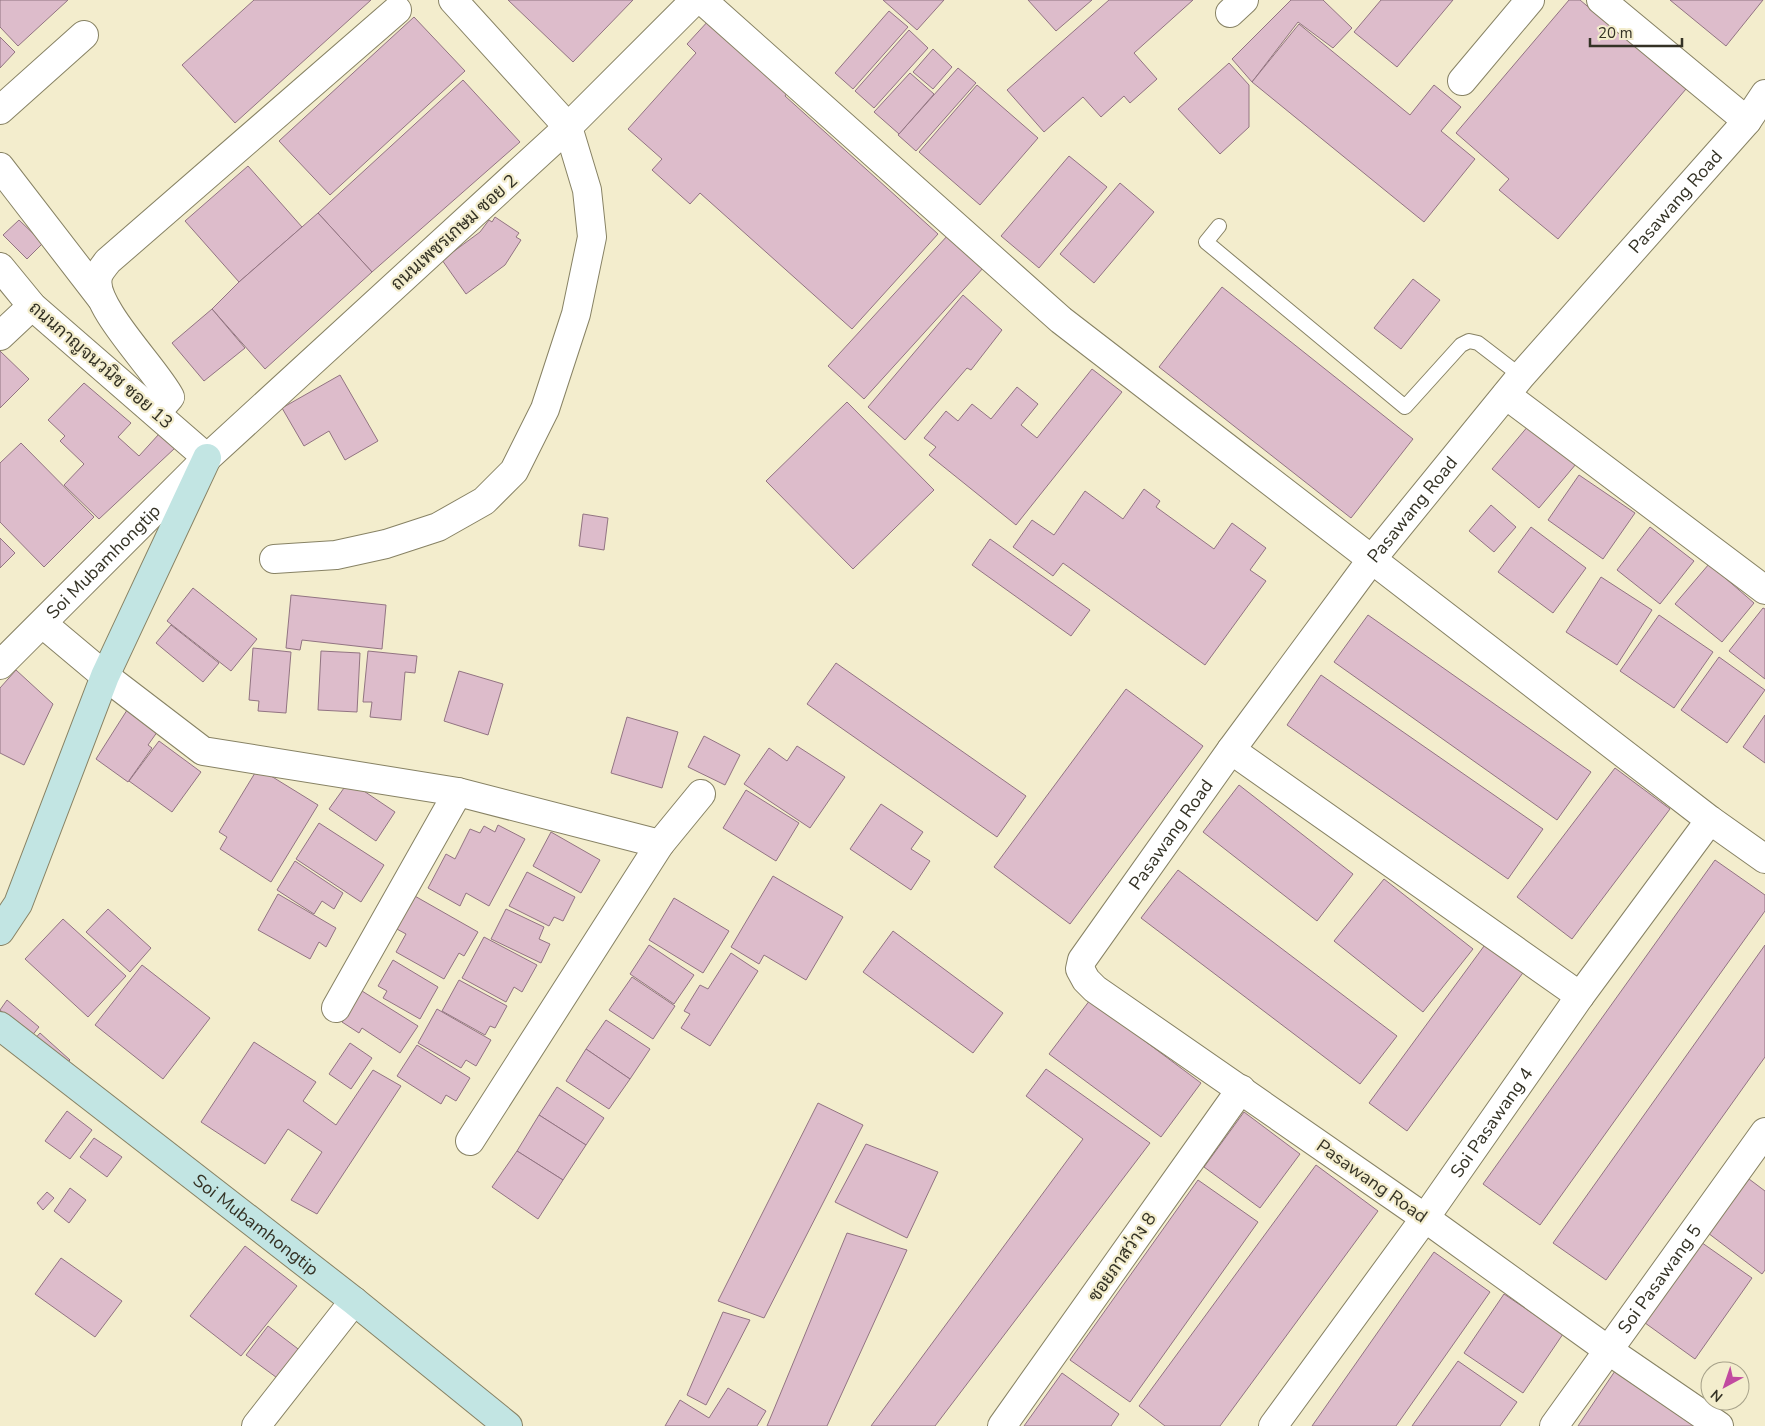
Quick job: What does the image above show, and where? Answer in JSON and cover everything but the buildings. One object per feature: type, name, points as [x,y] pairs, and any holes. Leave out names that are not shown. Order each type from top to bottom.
[{"type":"street","points":[[274,559],[336,555],[386,544],[438,527],[484,501],[514,471],[545,409],[576,314],[592,237],[588,190],[568,127],[453,0]]},
{"type":"street","name":"ถนนเพชรเกษม ซอย 2","points":[[207,458],[568,127],[695,0]]},
{"type":"street","points":[[702,0],[1060,320],[1710,820],[1765,859]]},
{"type":"street","points":[[1462,81],[1530,0]]},
{"type":"street","points":[[1601,0],[1747,121]]},
{"type":"street","points":[[100,298],[98,277],[108,261],[397,10]]},
{"type":"street","points":[[0,110],[84,35]]},
{"type":"street","name":"Pasawang Road","points":[[1719,1426],[1608,1350],[1425,1218],[1241,1089],[1095,989],[1086,980],[1080,969],[1082,960],[1231,750],[1372,560],[1513,386],[1747,121],[1765,94]]},
{"type":"street","points":[[0,167],[158,376],[170,397],[156,414]]},
{"type":"street","name":"ถนนกาญจนวนิช ซอย 13","points":[[0,267],[32,306],[207,458]]},
{"type":"street","points":[[0,336],[32,306]]},
{"type":"street","points":[[1513,386],[1765,590]]},
{"type":"street","points":[[0,931],[18,904],[105,676],[207,458]]},
{"type":"street","name":"Soi Mubamhongtip","points":[[0,666],[207,458]]},
{"type":"street","points":[[43,624],[105,676],[204,750],[458,792],[660,844]]},
{"type":"street","points":[[1231,750],[1580,996]]},
{"type":"street","points":[[336,1008],[458,792]]},
{"type":"street","points":[[470,1141],[660,844],[701,794]]},
{"type":"street","name":"Soi Pasawang 4","points":[[1272,1426],[1425,1218],[1580,996],[1710,820]]},
{"type":"street","name":"Soi Mubamhongtip","points":[[0,1026],[354,1301],[508,1426]]},
{"type":"street","name":"ซอยภาสว่าง 8","points":[[1002,1426],[1241,1089]]},
{"type":"street","name":"Soi Pasawang 5","points":[[1554,1426],[1765,1132]]},
{"type":"street","points":[[258,1425],[354,1301]]},
{"type":"lane","points":[[1219,226],[1206,242],[1405,407],[1460,345],[1469,341],[1478,343],[1513,386]]}]
